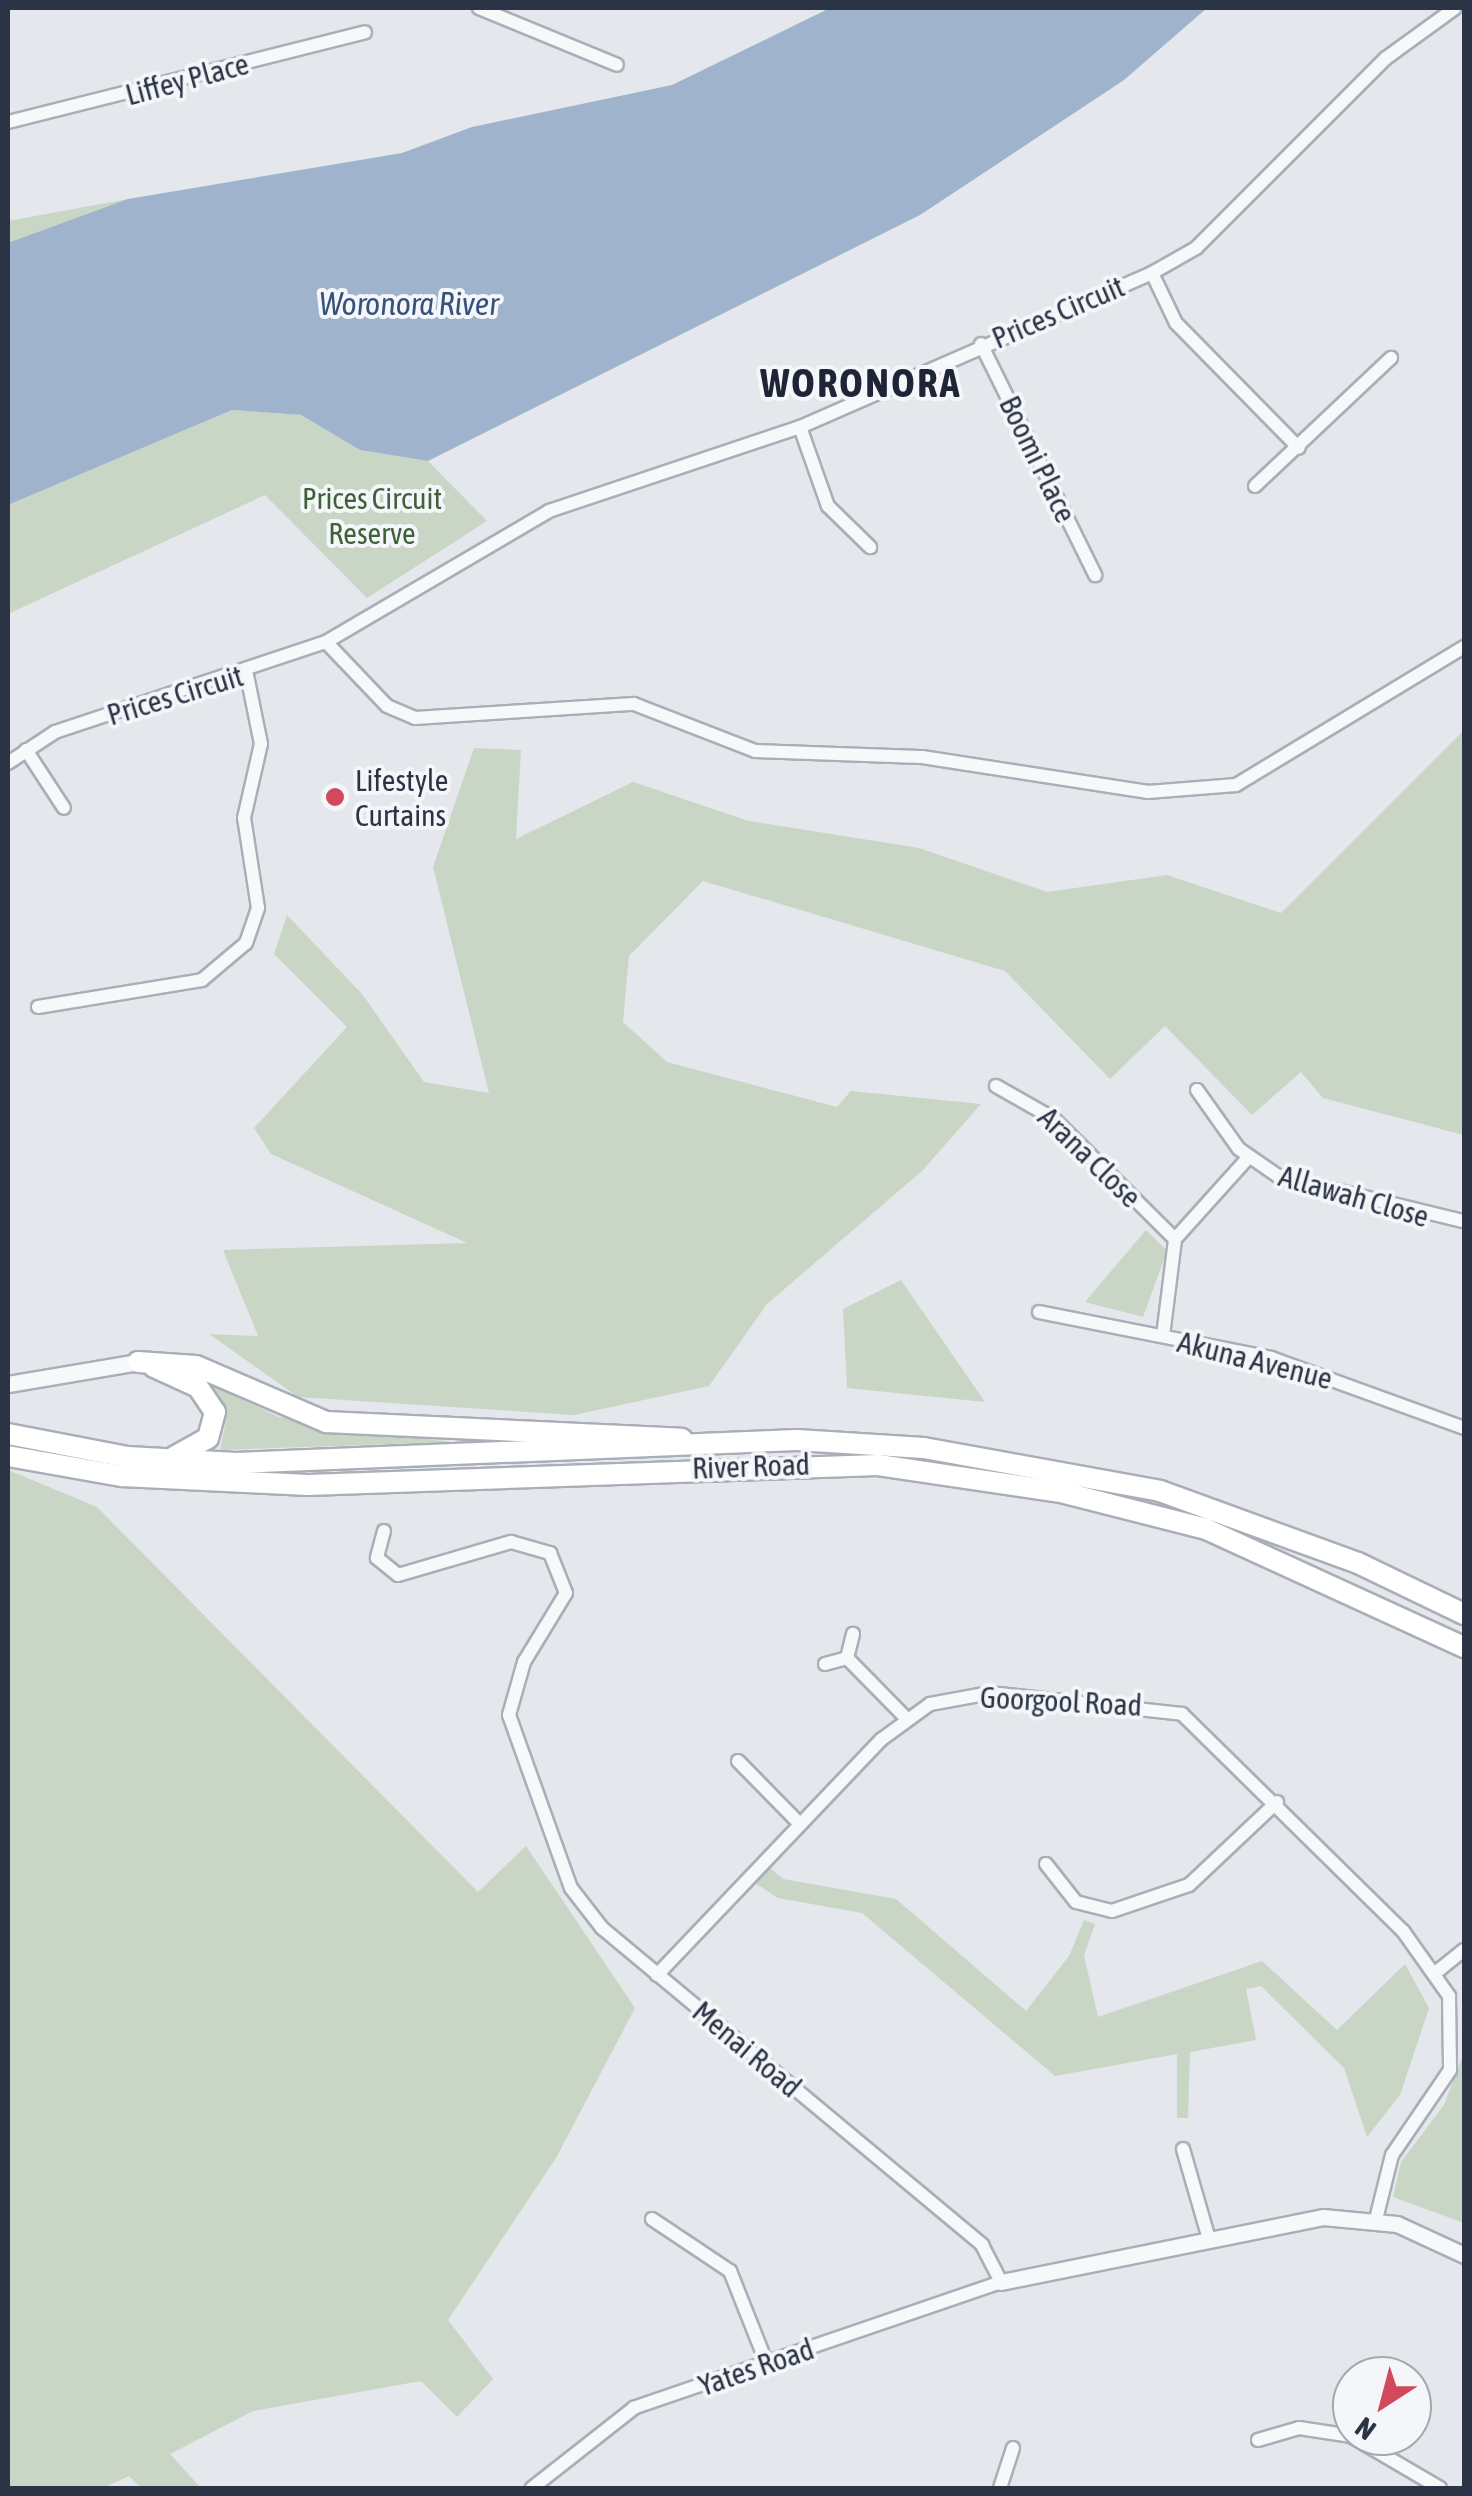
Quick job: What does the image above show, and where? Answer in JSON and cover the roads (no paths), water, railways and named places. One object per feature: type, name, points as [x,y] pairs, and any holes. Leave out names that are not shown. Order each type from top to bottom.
[{"type":"main road","points":[[138,1362],[196,1366],[326,1422],[721,1444]]},
{"type":"main road","points":[[138,1362],[198,1388],[215,1412],[204,1443],[163,1461]]},
{"type":"main road","name":"River Road","points":[[8,1434],[163,1461],[721,1444],[924,1448],[1160,1491],[1358,1562],[1464,1614]]},
{"type":"main road","name":"River Road","points":[[8,1456],[122,1476],[308,1484],[878,1464],[1061,1492],[1206,1529],[1464,1646]]},
{"type":"street","points":[[479,8],[617,65]]},
{"type":"street","name":"Prices Circuit","points":[[8,763],[26,750],[247,675],[326,642],[549,511],[800,427],[981,344],[1152,272],[1196,248],[1386,58],[1455,8]]},
{"type":"street","name":"Liffey Place","points":[[8,122],[365,32]]},
{"type":"street","points":[[1152,272],[1176,322],[1299,448]]},
{"type":"street","name":"Boomi Place","points":[[981,344],[1096,575]]},
{"type":"street","points":[[1255,486],[1392,358]]},
{"type":"street","points":[[800,427],[828,506],[870,547]]},
{"type":"street","points":[[326,642],[387,706],[414,718],[620,702],[674,714],[755,751],[904,755],[1148,792],[1236,785],[1464,646]]},
{"type":"street","points":[[38,1008],[202,980],[246,943],[258,908],[244,818],[261,744],[247,675]]},
{"type":"street","points":[[26,750],[64,808]]},
{"type":"street","name":"Arana Close","points":[[996,1086],[1054,1119],[1175,1240]]},
{"type":"street","points":[[1163,1336],[1175,1240],[1248,1158],[1197,1090]]},
{"type":"street","name":"Allawah Close","points":[[1248,1158],[1301,1185],[1464,1221]]},
{"type":"street","name":"Akuna Avenue","points":[[1039,1312],[1301,1366],[1464,1428]]},
{"type":"street","points":[[8,1384],[138,1362]]},
{"type":"street","name":"Menai Road","points":[[384,1531],[377,1558],[398,1575],[530,1541],[564,1569],[566,1592],[510,1692],[514,1742],[570,1888],[657,1975],[982,2246],[1001,2282]]},
{"type":"street","points":[[847,1658],[854,1634]]},
{"type":"street","points":[[825,1664],[847,1658]]},
{"type":"street","points":[[847,1658],[906,1718]]},
{"type":"street","name":"Goorgool Road","points":[[657,1975],[798,1822],[906,1718],[990,1693],[1155,1706],[1206,1732],[1439,1970]]},
{"type":"street","points":[[738,1761],[798,1822]]},
{"type":"street","points":[[1046,1864],[1076,1902],[1112,1911],[1189,1886],[1276,1802]]},
{"type":"street","points":[[1376,2219],[1392,2156],[1454,2055],[1439,1970],[1464,1950]]},
{"type":"street","points":[[1183,2149],[1209,2240]]},
{"type":"street","points":[[1001,2282],[1323,2217],[1376,2219],[1464,2255]]},
{"type":"street","points":[[652,2219],[730,2270],[766,2364]]},
{"type":"street","name":"Yates Road","points":[[534,2488],[634,2408],[1001,2282]]},
{"type":"street","points":[[1258,2440],[1299,2428],[1351,2436],[1440,2488]]},
{"type":"street","points":[[1000,2488],[1013,2448]]},
{"type":"water","name":"Woronora River","points":[[830,8],[1207,8],[1124,80],[920,215],[428,461],[360,450],[301,415],[232,410],[8,505],[8,243],[128,199],[402,153],[472,127],[672,85]]},
{"type":"place","name":"Lifestyle Curtains","points":[[335,797]]},
{"type":"district","name":"WORONORA","points":[[861,383]]},
{"type":"park label","name":"Prices Circuit Reserve","points":[[372,515]]}]
